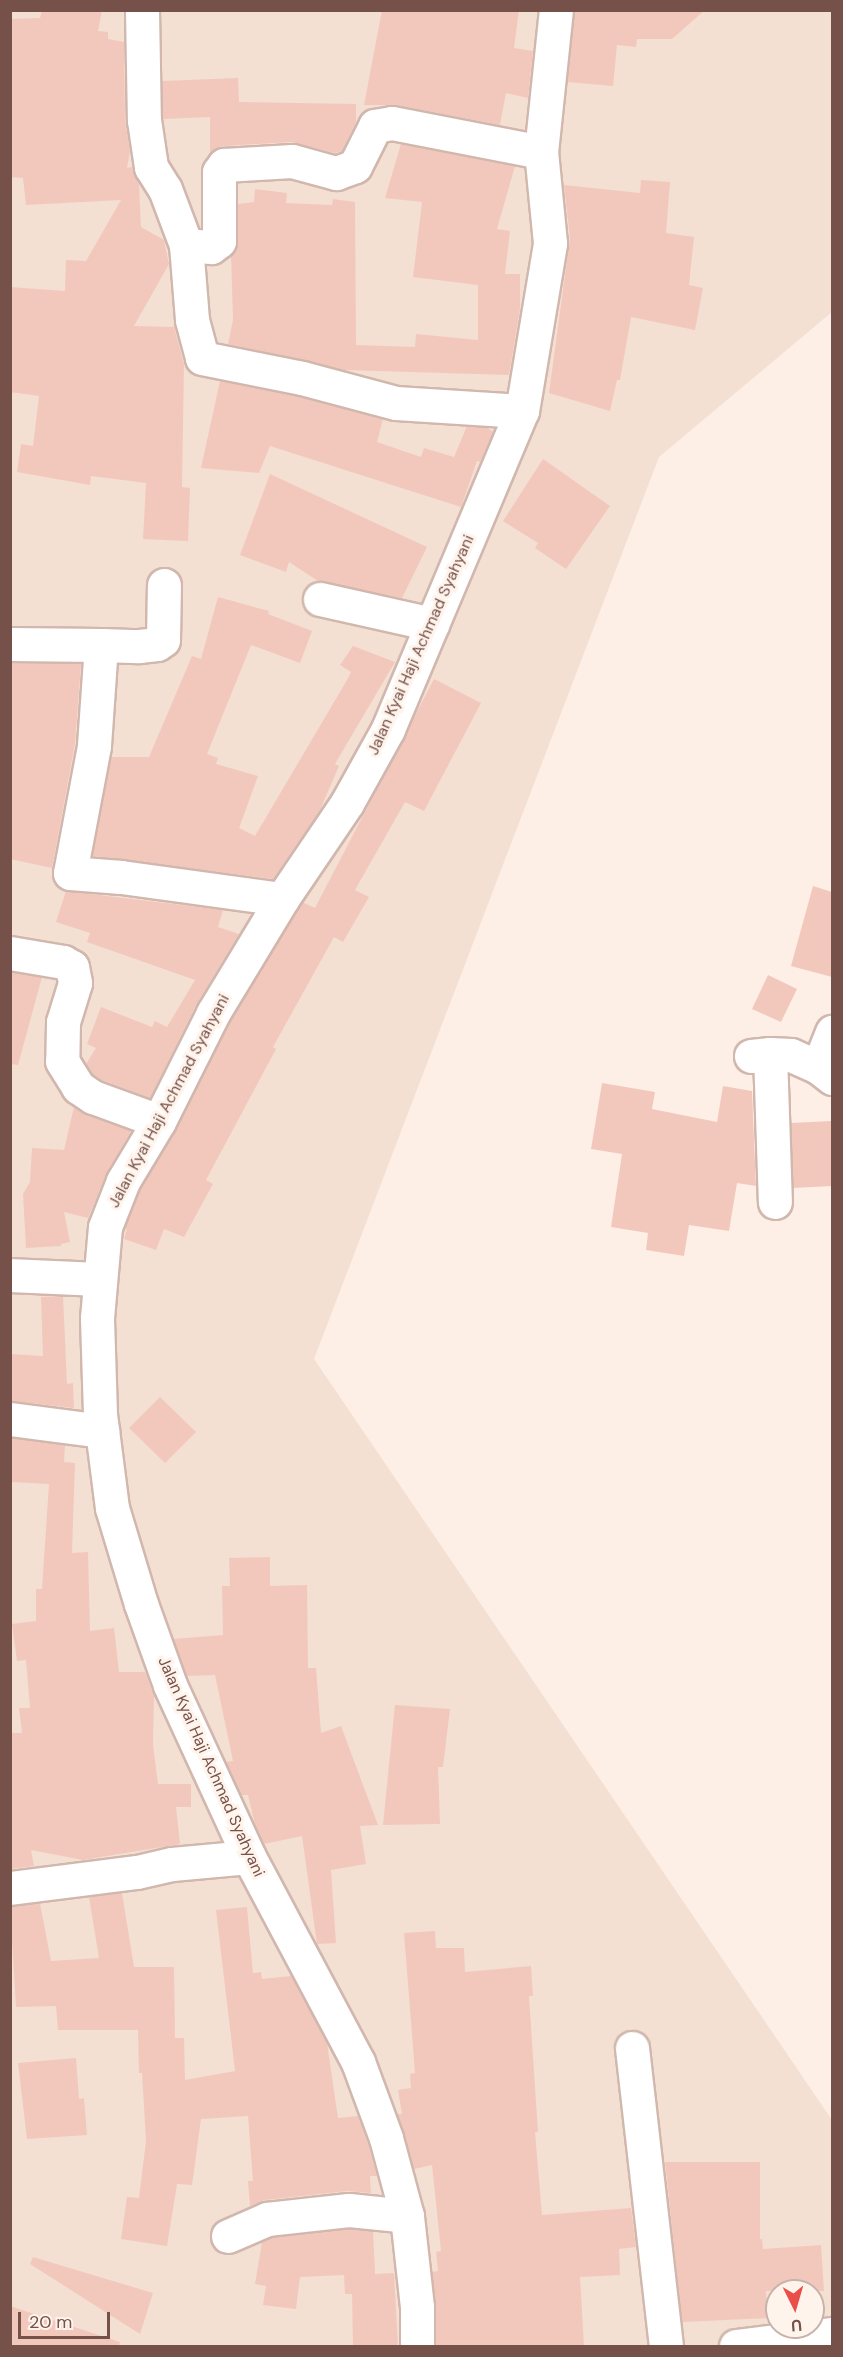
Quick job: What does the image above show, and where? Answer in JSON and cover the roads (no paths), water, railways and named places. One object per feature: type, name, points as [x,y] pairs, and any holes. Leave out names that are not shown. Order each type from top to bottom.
[{"type":"street","points":[[142,10],[144,120],[151,167],[165,189],[186,245],[192,320],[202,358],[302,378],[396,403],[522,411]]},
{"type":"street","name":"Jalan Kyai Haji Achmad Syahyani","points":[[417,2346],[417,2307],[407,2216],[386,2138],[358,2062],[249,1857],[170,1685],[141,1604],[112,1508],[102,1431],[97,1318],[99,1279],[105,1227],[123,1181],[159,1121],[213,1013],[282,899],[347,803],[388,729],[522,411],[550,243],[541,152],[556,10]]},
{"type":"street","points":[[186,245],[211,247],[219,241],[219,172],[224,165],[292,161],[336,173],[354,166],[375,126],[392,123],[541,152]]},
{"type":"street","points":[[10,644],[139,646],[157,644],[163,640],[164,585]]},
{"type":"street","points":[[320,599],[432,624]]},
{"type":"street","points":[[101,645],[94,746],[70,873],[121,877],[282,899]]},
{"type":"street","points":[[10,953],[63,962],[72,967],[75,983],[63,1022],[62,1061],[78,1087],[93,1097],[159,1121]]},
{"type":"street","points":[[775,1202],[759,1055],[791,1056],[825,1073],[832,1032]]},
{"type":"street","points":[[10,1275],[99,1279]]},
{"type":"street","points":[[10,1419],[102,1431]]},
{"type":"street","points":[[10,1888],[137,1872],[171,1864],[249,1857]]},
{"type":"street","points":[[632,2048],[666,2346]]},
{"type":"street","points":[[228,2236],[267,2219],[349,2210],[407,2216]]},
{"type":"street","points":[[736,2346],[832,2334]]}]
